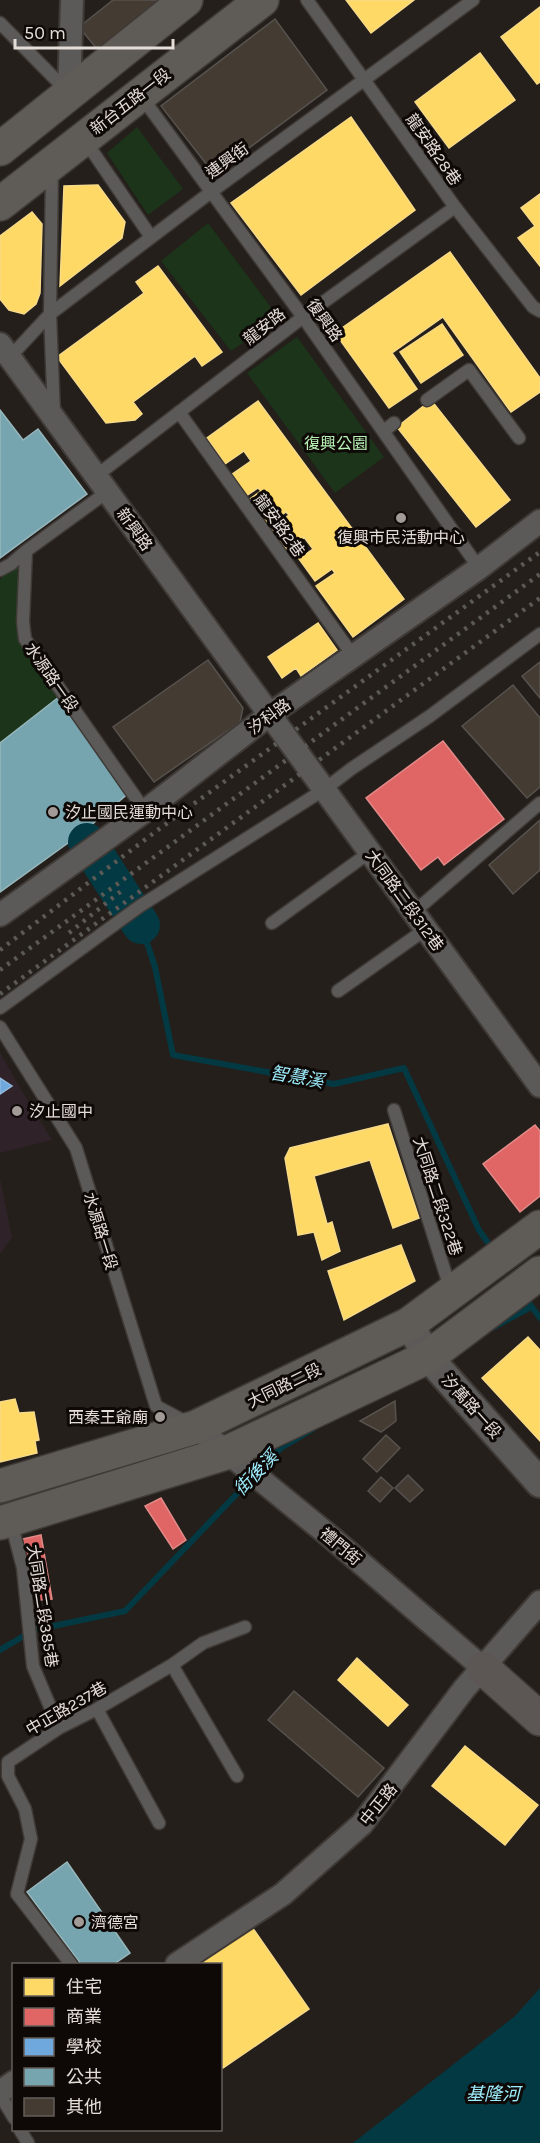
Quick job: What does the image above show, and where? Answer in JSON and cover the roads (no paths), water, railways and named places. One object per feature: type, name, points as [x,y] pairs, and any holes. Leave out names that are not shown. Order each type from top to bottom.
[{"type":"highway","points":[[483,1668],[540,1719]]},
{"type":"main road","points":[[0,149],[186,0]]},
{"type":"main road","name":"新台五路一段","points":[[0,204],[262,0]]},
{"type":"main road","name":"大同路二段","points":[[4,1480],[196,1427],[409,1324],[540,1227]]},
{"type":"main road","points":[[5,1522],[245,1468],[433,1363],[456,1336],[540,1273]]},
{"type":"street","points":[[69,93],[72,0]]},
{"type":"street","name":"新興路","points":[[5,351],[269,715]]},
{"type":"street","name":"汐科路","points":[[0,915],[145,811],[269,715],[479,568],[540,521]]},
{"type":"street","name":"大同路二段312巷","points":[[269,715],[540,1086]]},
{"type":"street","name":"汐萬路一段","points":[[409,1324],[433,1363],[540,1483]]},
{"type":"street","name":"禮門街","points":[[196,1427],[326,1533],[483,1668]]},
{"type":"street","name":"中正路","points":[[180,1963],[283,1894],[362,1824],[403,1773],[416,1751],[540,1602]]},
{"type":"street","points":[[0,2093],[12,2084]]},
{"type":"lane","name":"龍安路28巷","points":[[307,0],[455,207],[533,307],[540,311]]},
{"type":"lane","name":"連興街","points":[[5,351],[211,192],[473,0]]},
{"type":"lane","points":[[0,24],[69,93]]},
{"type":"lane","name":"復興路","points":[[139,94],[303,317],[479,568]]},
{"type":"lane","points":[[83,138],[152,237]]},
{"type":"lane","points":[[52,162],[50,314],[54,418]]},
{"type":"lane","name":"龍安路","points":[[102,484],[179,412],[303,317],[455,207]]},
{"type":"lane","points":[[427,400],[469,369],[519,438]]},
{"type":"lane","name":"龍安路2巷","points":[[179,412],[354,657]]},
{"type":"lane","points":[[384,431],[394,423]]},
{"type":"lane","points":[[0,570],[11,564],[102,484]]},
{"type":"lane","name":"水源路一段","points":[[27,550],[23,622],[25,639],[145,811]]},
{"type":"lane","points":[[0,1008],[140,906],[325,789],[430,716],[540,634]]},
{"type":"lane","points":[[338,991],[420,920],[540,803]]},
{"type":"lane","points":[[272,923],[370,852]]},
{"type":"lane","name":"水源路一段","points":[[0,1027],[76,1148],[156,1406],[196,1427]]},
{"type":"lane","name":"大同路二段322巷","points":[[394,1110],[452,1292]]},
{"type":"lane","name":"大同路二段385巷","points":[[5,1522],[23,1568],[33,1666],[59,1728]]},
{"type":"lane","name":"中正路237巷","points":[[69,1963],[17,1894],[31,1839],[25,1809],[8,1776],[8,1762],[59,1728],[97,1709],[172,1665],[203,1643],[245,1627]]},
{"type":"lane","points":[[172,1665],[237,1776]]},
{"type":"lane","points":[[97,1709],[159,1823]]},
{"type":"lane","points":[[0,2093],[12,2114]]},
{"type":"water","name":"基隆河","points":[[540,1988],[540,2143],[353,2143],[515,2016]]},
{"type":"waterway","name":"智慧溪","points":[[87,842],[141,925]]},
{"type":"waterway","name":"智慧溪","points":[[141,925],[155,967],[173,1055],[334,1084],[404,1068],[479,1230],[493,1250]]},
{"type":"waterway","name":"智慧溪","points":[[524,1296],[540,1318]]},
{"type":"waterway","name":"街後溪","points":[[492,1328],[531,1307]]},
{"type":"waterway","name":"街後溪","points":[[258,1472],[281,1448],[313,1429]]},
{"type":"waterway","name":"街後溪","points":[[0,1650],[34,1630],[125,1611],[251,1479]]},
{"type":"railway","points":[[0,950],[155,832],[540,552]]},
{"type":"railway","points":[[0,970],[540,574]]},
{"type":"railway","points":[[0,994],[540,598]]},
{"type":"railway","points":[[69,933],[125,888]]},
{"type":"place","name":"復興市民活動中心","points":[[401,518]]},
{"type":"place","name":"汐止國民運動中心","points":[[53,812]]},
{"type":"place","name":"汐止國中","points":[[17,1111]]},
{"type":"place","name":"西秦王爺廟","points":[[160,1417]]},
{"type":"place","name":"濟德宮","points":[[79,1922]]},
{"type":"park label","name":"復興公園","points":[[336,443]]}]
